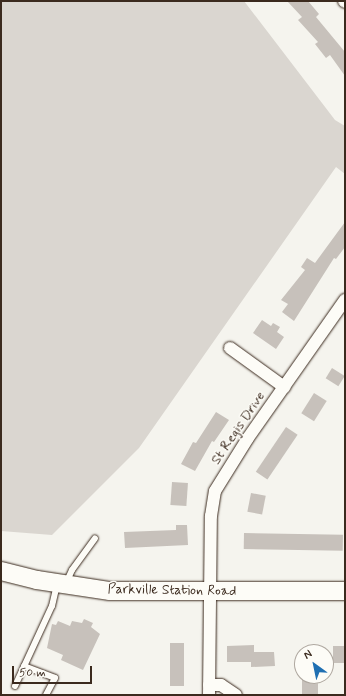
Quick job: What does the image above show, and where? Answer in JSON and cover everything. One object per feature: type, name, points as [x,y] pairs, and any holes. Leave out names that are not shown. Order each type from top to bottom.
[{"type":"main road","name":"Parkville Station Road","points":[[1,571],[61,584],[110,590],[345,592]]},
{"type":"street","name":"St Regis Drive","points":[[209,690],[211,516],[215,491],[284,387],[345,300]]},
{"type":"street","points":[[230,348],[284,387]]},
{"type":"street","points":[[209,690],[221,685],[236,695]]},
{"type":"lane","points":[[15,686],[61,584],[95,538]]},
{"type":"lane","points":[[24,666],[55,678],[46,695]]},
{"type":"shaded area","points":[[1,1],[244,1],[335,120],[345,126],[345,174],[336,167],[139,448],[52,535],[1,531]]},
{"type":"building","points":[[287,1],[308,1],[319,14],[316,17],[345,52],[345,76],[330,55],[326,58],[315,44],[318,42],[298,20],[302,17]]},
{"type":"building","points":[[345,222],[345,247],[336,259],[334,258],[294,321],[282,312],[288,304],[281,300],[305,270],[301,267],[307,258],[315,263]]},
{"type":"building","points":[[262,320],[271,326],[273,323],[280,327],[277,332],[284,337],[276,349],[253,333]]},
{"type":"building","points":[[332,368],[345,376],[338,386],[326,378]]},
{"type":"building","points":[[314,393],[327,401],[314,421],[301,413]]},
{"type":"building","points":[[216,412],[229,420],[214,442],[212,441],[195,471],[181,464],[193,442],[196,443]]},
{"type":"building","points":[[286,427],[298,435],[267,480],[256,472]]},
{"type":"building","points":[[172,482],[188,483],[186,506],[170,505]]},
{"type":"building","points":[[251,493],[266,496],[262,515],[247,512]]},
{"type":"building","points":[[176,525],[187,525],[188,545],[125,548],[124,532],[176,530]]},
{"type":"building","points":[[244,533],[343,535],[343,551],[244,549]]},
{"type":"building","points":[[84,619],[93,623],[91,627],[100,634],[83,670],[61,660],[63,655],[47,648],[52,624],[56,625],[58,621],[70,626],[72,621],[82,623]]},
{"type":"building","points":[[170,643],[184,643],[184,686],[170,686]]},
{"type":"building","points":[[254,645],[254,652],[274,652],[275,666],[251,667],[251,662],[227,662],[227,646]]},
{"type":"building","points":[[334,646],[345,646],[345,663],[334,663]]},
{"type":"building","points":[[302,684],[318,684],[318,695],[302,695]]}]
